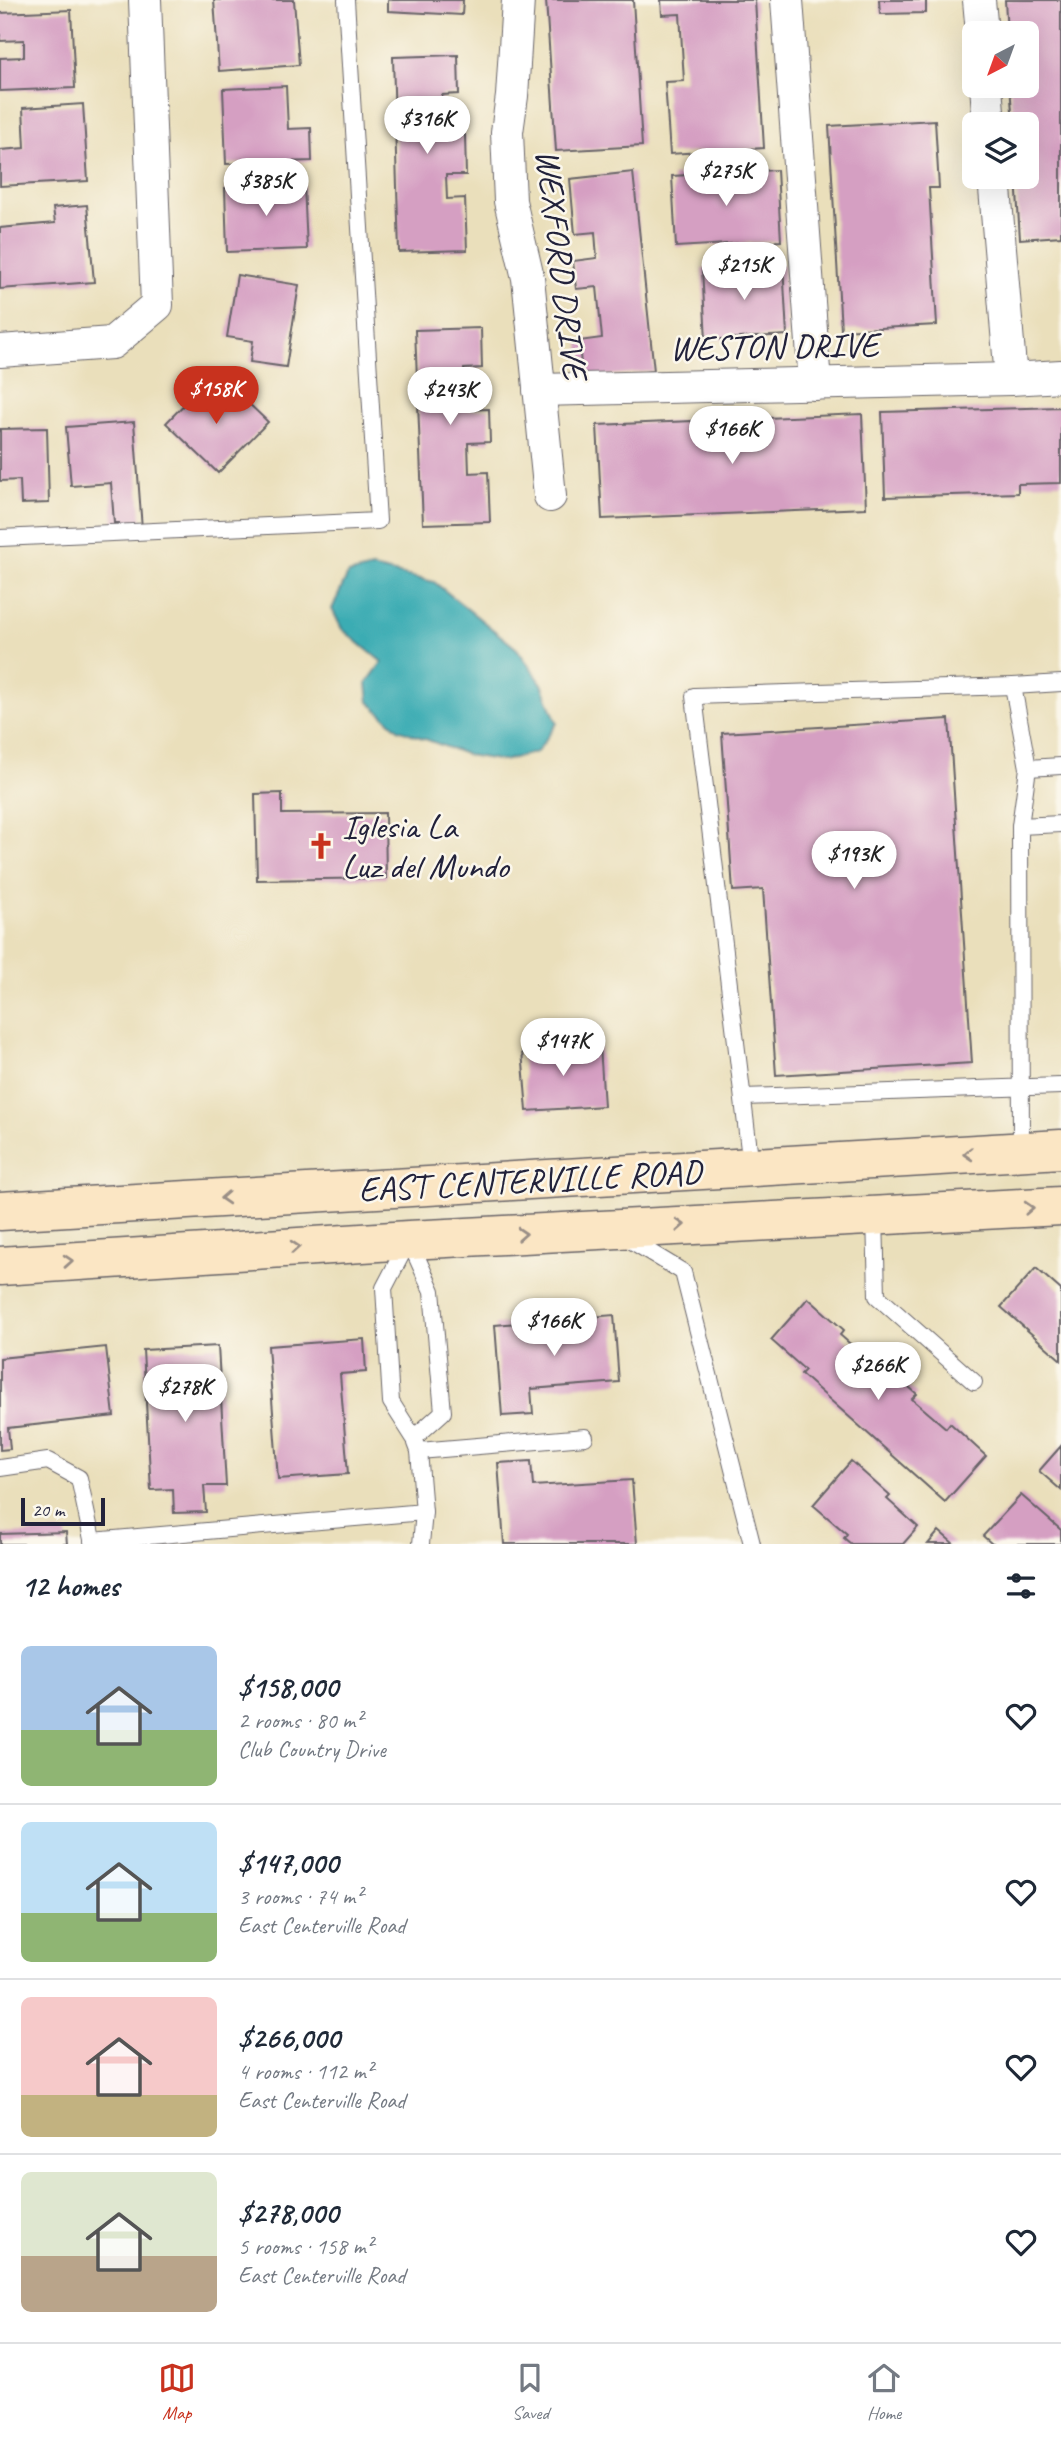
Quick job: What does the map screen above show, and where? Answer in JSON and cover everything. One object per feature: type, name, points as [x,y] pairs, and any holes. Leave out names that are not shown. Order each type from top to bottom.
[{"type":"main road","name":"EAST CENTERVILLE ROAD","points":[[0,1211],[1061,1149]]},
{"type":"main road","points":[[874,1159],[875,1215]]},
{"type":"main road","points":[[402,1188],[409,1240]]},
{"type":"main road","name":"EAST CENTERVILLE ROAD","points":[[0,1266],[409,1240],[1061,1206]]},
{"type":"street","points":[[0,351],[112,343],[158,305],[145,0]]},
{"type":"street","name":"WEXFORD DRIVE","points":[[517,0],[512,96],[507,132],[510,201],[528,278],[550,496]]},
{"type":"street","points":[[787,0],[815,384]]},
{"type":"street","points":[[979,0],[981,21]]},
{"type":"street","points":[[995,189],[1011,379]]},
{"type":"street","name":"WESTON DRIVE","points":[[539,390],[1061,376]]},
{"type":"lane","points":[[0,538],[378,521],[346,0]]},
{"type":"lane","points":[[751,1167],[694,696],[1061,683]]},
{"type":"lane","points":[[1013,686],[1028,768],[1020,826],[1021,1151]]},
{"type":"lane","points":[[1028,768],[1061,766]]},
{"type":"lane","points":[[1020,826],[1061,824]]},
{"type":"lane","points":[[744,1097],[1061,1086]]},
{"type":"lane","points":[[875,1215],[877,1296],[974,1382]]},
{"type":"lane","points":[[611,1229],[683,1272],[752,1544]]},
{"type":"lane","points":[[409,1240],[384,1288],[391,1402],[416,1444],[424,1512],[421,1544]]},
{"type":"lane","points":[[409,1240],[432,1291],[443,1412],[416,1444]]},
{"type":"lane","points":[[416,1444],[585,1437]]},
{"type":"lane","points":[[0,1468],[48,1461],[79,1478],[93,1542],[424,1512]]},
{"type":"water","points":[[372,568],[434,582],[517,649],[542,684],[557,723],[537,752],[503,761],[468,755],[398,729],[369,702],[367,683],[382,662],[342,629],[332,609],[348,574]]},
{"type":"building","points":[[214,0],[294,0],[299,65],[219,71]]},
{"type":"building","points":[[388,0],[463,0],[462,15],[388,11]]},
{"type":"building","points":[[546,0],[633,0],[642,146],[556,151]]},
{"type":"building","points":[[661,0],[755,0],[764,148],[670,154],[665,82],[684,81],[680,14],[662,15]]},
{"type":"building","points":[[879,0],[926,0],[926,13],[880,14]]},
{"type":"building","points":[[1005,0],[1061,0],[1061,236],[1020,239],[1017,189],[1039,189],[1039,112],[1012,112],[1011,98],[1040,98],[1040,21],[1006,21]]},
{"type":"building","points":[[71,10],[75,88],[0,91],[0,58],[24,57],[24,40],[0,41],[0,13]]},
{"type":"building","points":[[458,55],[459,94],[442,95],[444,135],[465,135],[466,175],[446,175],[447,199],[465,198],[467,250],[399,252],[393,57]]},
{"type":"building","points":[[286,86],[288,129],[311,128],[312,161],[226,164],[223,89]]},
{"type":"building","points":[[83,104],[88,181],[0,186],[0,150],[25,148],[23,108]]},
{"type":"building","points":[[935,120],[939,188],[929,188],[937,325],[841,330],[829,126]]},
{"type":"building","points":[[777,170],[781,241],[676,247],[672,176]]},
{"type":"building","points":[[633,172],[654,371],[582,378],[579,341],[602,338],[597,287],[576,289],[573,261],[597,258],[595,232],[575,234],[570,179]]},
{"type":"building","points":[[304,184],[307,249],[227,252],[225,188]]},
{"type":"building","points":[[87,205],[94,282],[0,289],[0,228],[55,223],[53,208]]},
{"type":"building","points":[[783,264],[787,335],[706,340],[702,269]]},
{"type":"building","points":[[237,275],[299,285],[286,367],[250,362],[253,341],[227,337]]},
{"type":"building","points":[[481,328],[482,368],[464,369],[466,410],[489,409],[490,442],[468,443],[469,473],[488,472],[490,522],[423,524],[415,330]]},
{"type":"building","points":[[208,380],[237,408],[245,400],[268,422],[218,473],[166,423]]},
{"type":"building","points":[[1061,407],[1061,483],[1018,484],[1018,493],[885,497],[882,412]]},
{"type":"building","points":[[862,414],[866,508],[602,519],[597,425]]},
{"type":"building","points":[[134,422],[142,529],[120,530],[119,523],[114,523],[111,483],[71,486],[66,427]]},
{"type":"building","points":[[47,428],[49,503],[21,504],[20,480],[0,481],[0,429]]},
{"type":"building","points":[[949,719],[972,1063],[776,1075],[763,889],[733,891],[722,733]]},
{"type":"building","name":"Iglesia La Luz del Mundo","points":[[282,793],[282,814],[385,813],[386,878],[257,880],[255,794]]},
{"type":"building","points":[[600,1046],[604,1106],[527,1111],[522,1051]]},
{"type":"building","points":[[1036,1268],[1061,1290],[1061,1360],[1001,1307]]},
{"type":"building","points":[[808,1298],[844,1330],[840,1335],[873,1364],[877,1359],[917,1394],[912,1399],[946,1428],[950,1423],[986,1456],[945,1502],[801,1374],[805,1370],[771,1340]]},
{"type":"building","points":[[614,1315],[619,1382],[531,1389],[533,1414],[502,1416],[495,1325]]},
{"type":"building","points":[[364,1339],[366,1372],[340,1374],[348,1474],[278,1479],[268,1346]]},
{"type":"building","points":[[218,1346],[226,1486],[204,1486],[206,1512],[174,1513],[173,1489],[151,1490],[143,1350]]},
{"type":"building","points":[[106,1347],[114,1416],[8,1428],[10,1449],[0,1450],[0,1358]]},
{"type":"building","points":[[1061,1446],[1061,1490],[1039,1471]]},
{"type":"building","points":[[531,1461],[533,1486],[632,1480],[637,1544],[504,1544],[498,1463]]},
{"type":"building","points":[[851,1461],[890,1496],[887,1499],[918,1527],[903,1544],[851,1544],[844,1538],[847,1534],[813,1505]]},
{"type":"building","points":[[1021,1495],[1061,1530],[1061,1544],[992,1544],[983,1536]]},
{"type":"building","points":[[939,1531],[954,1544],[928,1544]]},
{"type":"building","points":[[66,1532],[67,1544],[0,1544],[0,1534]]},
{"type":"place","name":"Iglesia La Luz del Mundo","points":[[321,846]]}]
